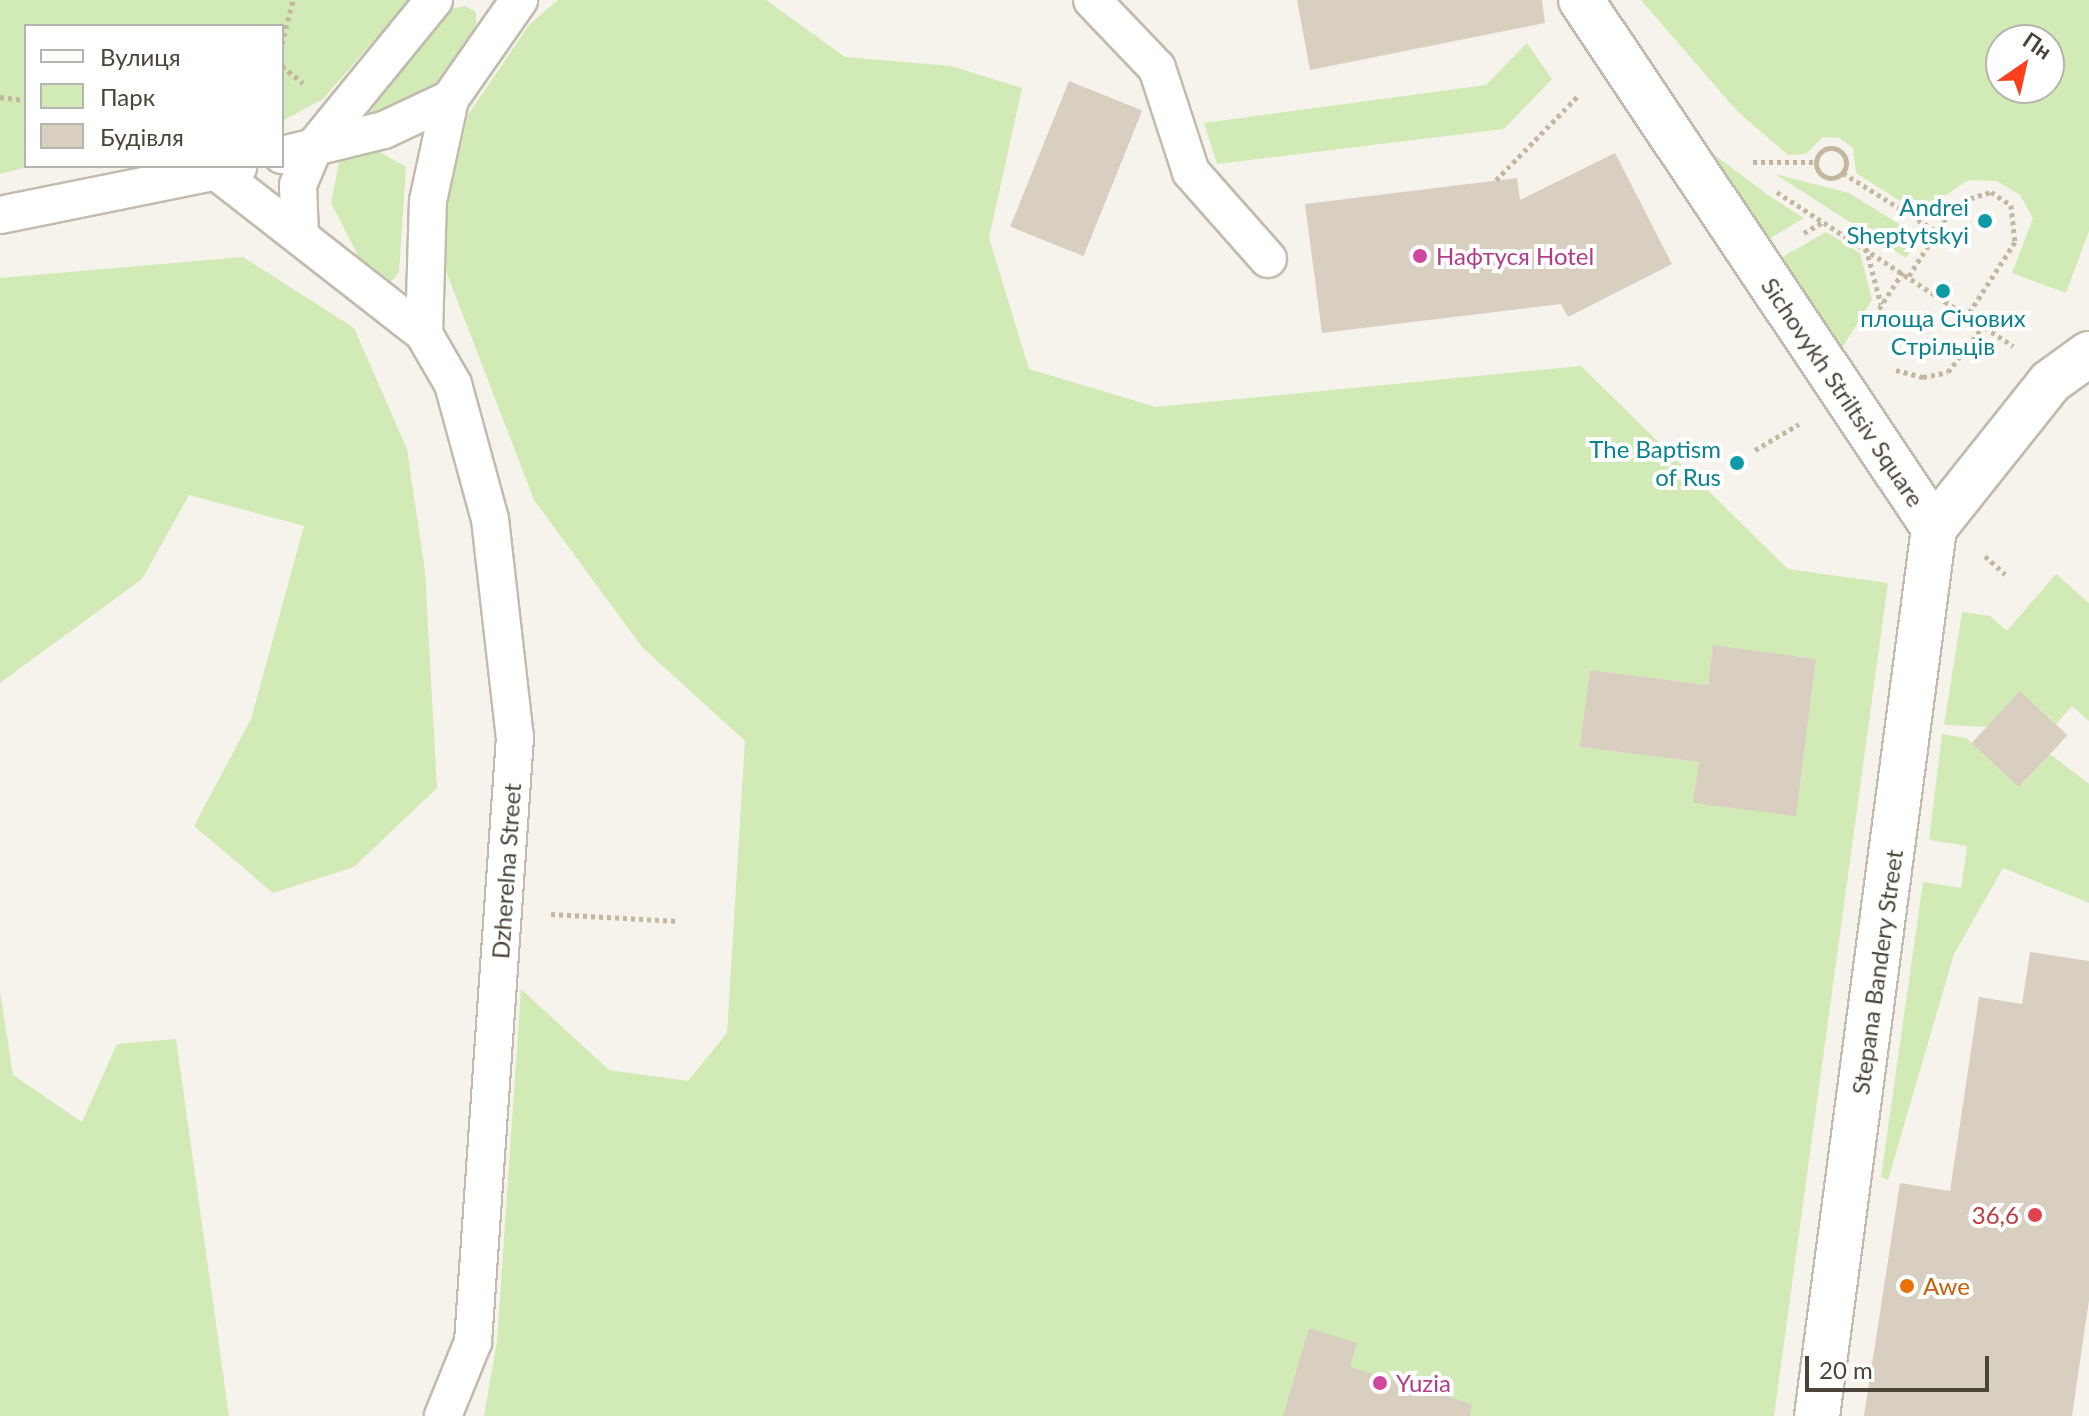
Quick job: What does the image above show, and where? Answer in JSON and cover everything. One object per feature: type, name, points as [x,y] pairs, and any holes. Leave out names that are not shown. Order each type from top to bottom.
[{"type":"street","name":"Sichovykh Striltsiv Square","points":[[1581,0],[1934,528],[2050,382],[2089,354]]},
{"type":"street","name":"Stepana Bandery Street","points":[[1817,1416],[1915,698],[1934,528]]},
{"type":"lane","points":[[300,235],[298,151],[434,0]]},
{"type":"lane","points":[[424,334],[428,201],[450,99],[519,0]]},
{"type":"lane","points":[[1092,0],[1157,68],[1191,172],[1268,259]]},
{"type":"lane","points":[[298,151],[384,130],[450,99]]},
{"type":"lane","points":[[0,215],[228,169],[300,235],[424,334]]},
{"type":"lane","name":"Dzherelna Street","points":[[424,334],[453,384],[490,519],[515,737],[473,1342],[443,1416]]},
{"type":"path","points":[[284,36],[293,0]]},
{"type":"path","points":[[0,97],[24,100]]},
{"type":"path","points":[[1496,180],[1550,126]]},
{"type":"path","points":[[1764,162],[1816,162],[1834,148],[1846,158],[1843,173]]},
{"type":"path","points":[[1816,162],[1826,177],[1843,173],[1936,231]]},
{"type":"path","points":[[1831,374],[1955,203],[1975,191],[1991,192],[2017,218],[2015,242],[1969,313]]},
{"type":"path","points":[[1790,201],[2007,340]]},
{"type":"path","points":[[1866,248],[1881,305]]},
{"type":"path","points":[[1890,366],[1923,377],[1948,372],[1985,324]]},
{"type":"path","points":[[1755,450],[1803,421]]},
{"type":"path","points":[[502,912],[679,921]]},
{"type":"green space","points":[[0,0],[409,0],[323,99],[284,120],[284,24],[24,24],[24,168],[0,174]]},
{"type":"green space","points":[[558,0],[766,0],[845,57],[951,66],[1022,88],[989,238],[1029,369],[1156,407],[1581,366],[1788,569],[1888,583],[1774,1416],[484,1416],[497,1341],[521,989],[609,1070],[688,1081],[727,1033],[745,741],[642,647],[534,500],[444,266],[446,211],[468,115],[529,25]],"holes":[[[1713,645],[1816,659],[1796,815],[1694,803],[1699,762],[1581,747],[1590,670],[1708,685]]]},
{"type":"green space","points":[[1641,0],[2089,0],[2089,231],[2066,293],[2012,273],[2033,218],[2020,195],[1997,181],[1968,180],[1945,196],[1930,220],[1856,173],[1853,148],[1840,138],[1823,137],[1806,154],[1788,155],[1737,111]]},
{"type":"green space","points":[[465,6],[476,12],[476,26],[435,88],[367,116],[449,9]]},
{"type":"green space","points":[[1527,43],[1552,79],[1504,129],[1217,164],[1204,123],[1486,85]]},
{"type":"green space","points":[[371,147],[406,167],[399,272],[388,285],[367,273],[331,203],[340,157]]},
{"type":"green space","points":[[1708,150],[1768,195],[1804,218],[1767,240]]},
{"type":"green space","points":[[1775,174],[1849,193],[1920,237],[1906,258]]},
{"type":"green space","points":[[1826,232],[1860,253],[1872,300],[1840,351],[1779,259]]},
{"type":"green space","points":[[243,257],[354,328],[407,449],[425,571],[437,788],[354,867],[273,893],[194,826],[251,719],[304,526],[189,495],[142,579],[0,683],[0,278]]},
{"type":"green space","points":[[2056,574],[2089,603],[2089,721],[2072,706],[2056,724],[2020,692],[1989,727],[1944,725],[1962,612],[1990,616],[2007,631]]},
{"type":"green space","points":[[1942,734],[1966,738],[2021,786],[2050,754],[2089,784],[2089,903],[2003,868],[1954,954],[1888,1180],[1881,1177],[1923,882],[1961,888],[1967,846],[1929,840]]},
{"type":"green space","points":[[0,991],[13,1075],[82,1122],[117,1044],[176,1039],[229,1416],[0,1416]]},
{"type":"building","points":[[1297,0],[1542,0],[1545,23],[1310,70]]},
{"type":"building","points":[[1069,81],[1142,111],[1083,256],[1010,227]]},
{"type":"building","name":"Нафтуся Hotel","points":[[1615,153],[1672,264],[1568,317],[1561,304],[1322,333],[1305,204],[1517,178],[1520,200]]},
{"type":"building","points":[[1713,645],[1816,659],[1796,816],[1693,803],[1699,762],[1580,747],[1590,670],[1708,685]]},
{"type":"building","points":[[2020,691],[2068,735],[2019,787],[1972,743]]},
{"type":"building","points":[[2030,952],[2089,961],[2089,1300],[2072,1416],[1864,1416],[1900,1183],[1950,1191],[1979,997],[2022,1004]]},
{"type":"building","points":[[1309,1328],[1357,1343],[1350,1367],[1472,1404],[1470,1416],[1283,1416]]},
{"type":"place","name":"Andrei Sheptytskyi","points":[[1985,221]]},
{"type":"place","name":"Нафтуся Hotel","points":[[1420,256]]},
{"type":"place","name":"площа Січових Стрільців","points":[[1943,291]]},
{"type":"place","name":"The Baptism of Rus","points":[[1737,463]]},
{"type":"place","name":"36,6","points":[[2035,1215]]},
{"type":"place","name":"Awe","points":[[1907,1286]]},
{"type":"place","name":"Yuzia","points":[[1380,1383]]}]
